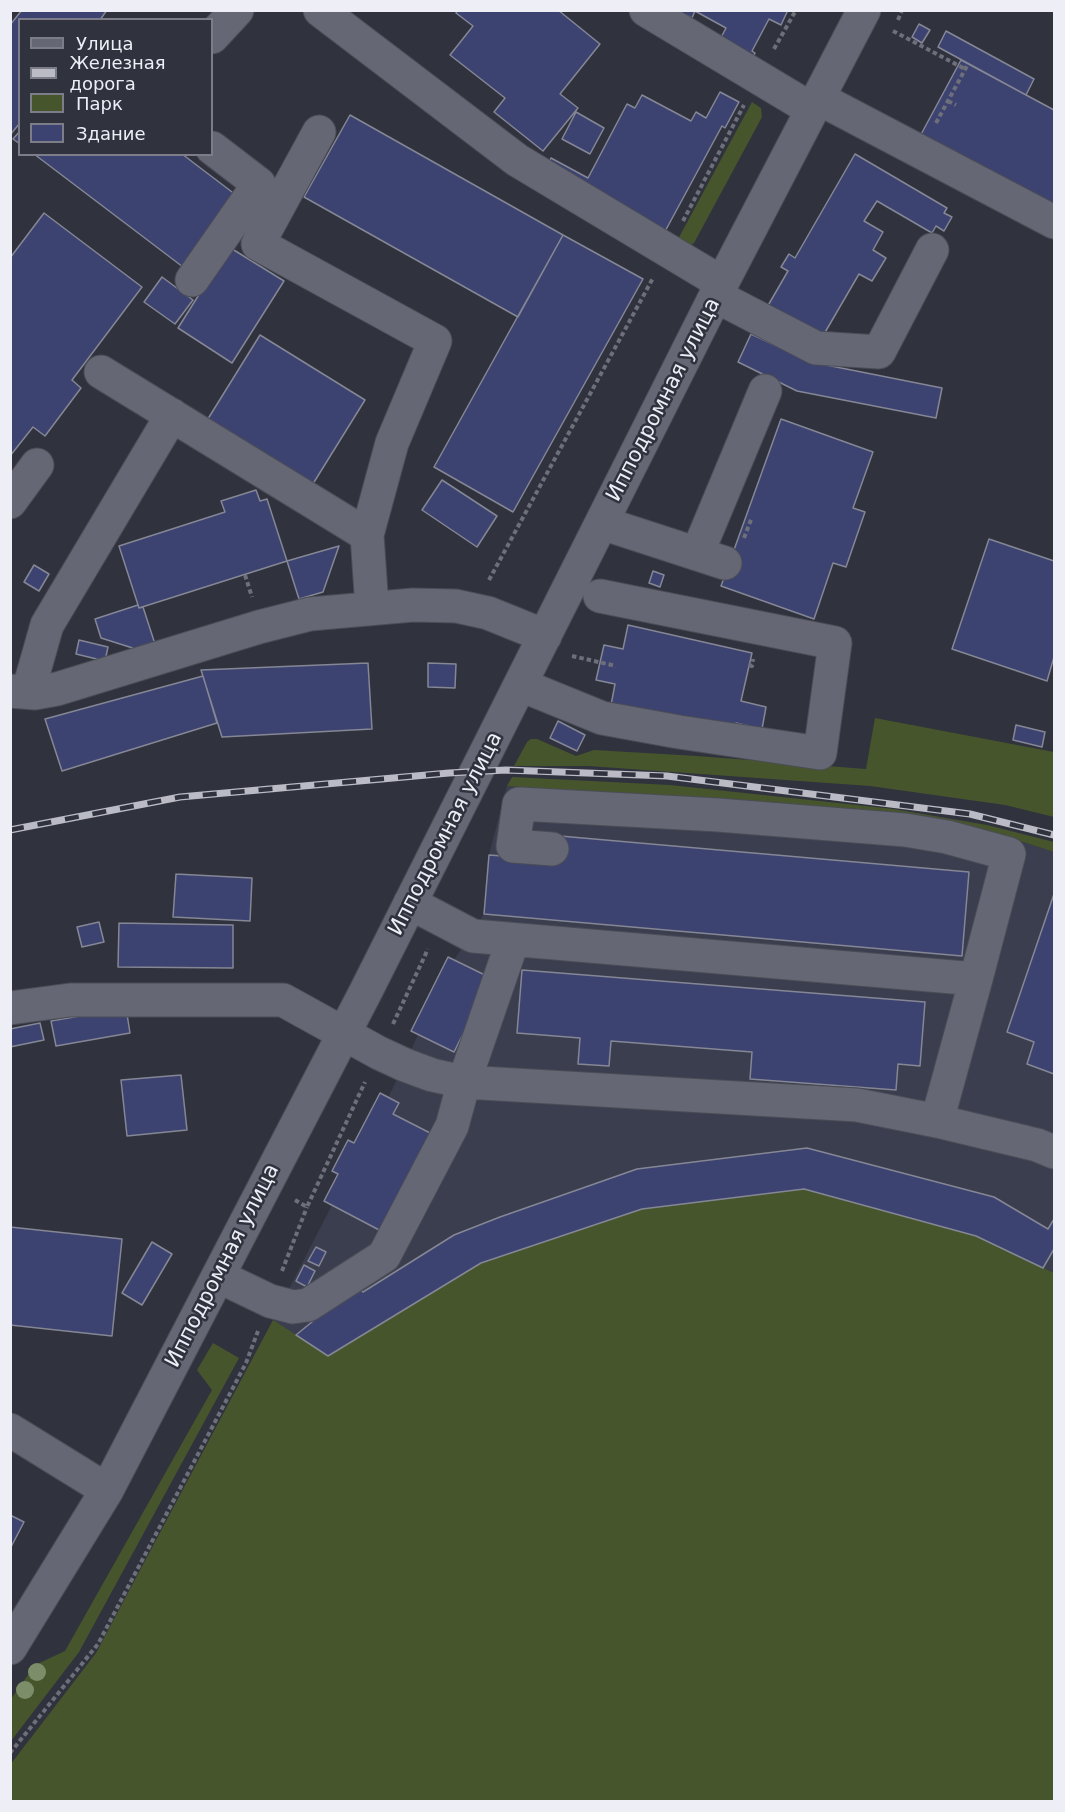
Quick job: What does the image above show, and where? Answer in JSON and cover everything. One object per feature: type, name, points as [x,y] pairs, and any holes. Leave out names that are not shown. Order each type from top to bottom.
[{"type":"street","points":[[213,36],[237,10]]},
{"type":"street","points":[[320,10],[517,160],[667,251],[719,290],[816,348],[879,352],[932,250]]},
{"type":"street","points":[[646,10],[759,77],[1054,222]]},
{"type":"street","name":"Ипподромная улица","points":[[10,1648],[107,1490],[345,1033],[719,290],[864,10]]},
{"type":"street","points":[[319,132],[258,244],[435,340],[392,442],[367,535],[372,608]]},
{"type":"street","points":[[192,280],[259,184],[213,149]]},
{"type":"street","points":[[101,372],[367,535]]},
{"type":"street","points":[[602,523],[711,558],[765,391]]},
{"type":"street","points":[[172,415],[47,625],[19,692],[57,689],[259,627],[300,617],[372,608],[413,605],[456,606],[488,613],[545,636]]},
{"type":"street","points":[[10,502],[37,465]]},
{"type":"street","points":[[521,685],[602,718],[820,753],[835,643],[600,596]]},
{"type":"street","points":[[552,849],[513,846],[519,804],[717,815],[905,831],[948,837],[1009,854],[937,1121]]},
{"type":"street","points":[[410,903],[473,936],[976,979]]},
{"type":"street","points":[[218,1276],[270,1301],[293,1307],[308,1305],[384,1256],[452,1126],[464,1082],[513,940]]},
{"type":"street","points":[[10,1008],[70,1000],[283,1000],[405,1065],[432,1075],[464,1082],[857,1105],[1037,1144],[1054,1152]]},
{"type":"street","points":[[10,1430],[107,1490]]},
{"type":"path","points":[[487,583],[796,10]]},
{"type":"path","points":[[893,31],[965,69]]},
{"type":"path","points":[[934,126],[968,64]]},
{"type":"path","points":[[948,101],[956,105]]},
{"type":"path","points":[[245,575],[251,594]]},
{"type":"path","points":[[572,656],[616,666]]},
{"type":"path","points":[[10,1753],[98,1644],[246,1363],[307,1207]]},
{"type":"shaded area","points":[[507,786],[887,815],[1020,841],[1054,852],[1054,1273],[1022,1259],[328,1356],[273,1320],[332,1205],[324,1201],[338,1174],[332,1171],[348,1140],[354,1142],[380,1093],[389,1096],[454,960],[484,914],[489,855]]},
{"type":"green space","points":[[752,102],[761,108],[762,117],[694,243],[691,245],[677,241]]},
{"type":"green space","points":[[875,718],[1054,752],[1054,817],[1005,805],[870,786],[588,766],[514,766],[527,742],[537,739],[576,756],[594,750],[866,769]]},
{"type":"green space","points":[[512,777],[670,785],[894,809],[987,825],[1054,842],[1054,852],[1020,841],[887,815],[507,786]]},
{"type":"green space","points":[[804,1189],[976,1236],[1054,1273],[1054,1801],[11,1802],[10,1765],[96,1653],[273,1320],[328,1355],[481,1263],[642,1209]]},
{"type":"green space","points":[[213,1343],[239,1358],[79,1652],[11,1741],[11,1699],[35,1665],[65,1651],[212,1390],[197,1370]]},
{"type":"building","points":[[22,10],[107,10],[101,18],[18,18],[18,125],[10,135],[10,25]]},
{"type":"building","points":[[458,10],[558,10],[600,44],[560,94],[578,108],[543,151],[494,112],[505,98],[450,55],[473,26],[456,13]]},
{"type":"building","points":[[676,10],[788,10],[781,25],[769,19],[752,51],[755,53],[752,58],[717,45],[726,28],[695,11],[692,18]]},
{"type":"building","points":[[919,24],[930,30],[922,43],[912,37]]},
{"type":"building","points":[[946,31],[1034,79],[1026,95],[938,47]]},
{"type":"building","points":[[961,60],[1054,110],[1054,214],[918,140]]},
{"type":"building","points":[[720,92],[739,102],[725,128],[722,126],[662,237],[543,173],[551,158],[588,178],[627,104],[635,108],[642,95],[691,121],[696,112],[706,118]]},
{"type":"building","points":[[576,112],[604,128],[590,154],[562,139]]},
{"type":"building","points":[[350,115],[563,235],[518,317],[304,197]]},
{"type":"building","points":[[18,133],[18,143],[13,139]]},
{"type":"building","points":[[855,154],[947,208],[944,213],[952,217],[944,231],[936,226],[932,233],[877,201],[864,221],[883,232],[873,250],[886,258],[872,281],[859,274],[820,341],[766,309],[788,271],[781,267],[789,254],[795,258]]},
{"type":"building","points":[[37,156],[185,156],[236,195],[183,267]]},
{"type":"building","points":[[44,213],[142,287],[72,380],[81,388],[45,436],[33,427],[10,456],[10,258]]},
{"type":"building","points":[[563,235],[643,279],[513,512],[434,467]]},
{"type":"building","points":[[229,247],[284,281],[232,363],[178,328]]},
{"type":"building","points":[[162,277],[193,300],[175,324],[144,302]]},
{"type":"building","points":[[751,334],[811,362],[942,388],[936,418],[797,391],[738,362]]},
{"type":"building","points":[[260,335],[365,400],[311,487],[206,422]]},
{"type":"building","points":[[781,419],[873,452],[853,508],[865,512],[846,567],[833,563],[814,619],[721,586]]},
{"type":"building","points":[[442,480],[497,516],[477,547],[422,510]]},
{"type":"building","points":[[256,490],[260,501],[267,499],[287,561],[139,608],[119,546],[225,512],[221,501]]},
{"type":"building","points":[[989,539],[1054,561],[1054,657],[1047,681],[952,649]]},
{"type":"building","points":[[339,546],[323,592],[299,599],[287,561]]},
{"type":"building","points":[[34,565],[49,574],[39,591],[24,582]]},
{"type":"building","points":[[653,571],[664,575],[660,587],[649,583]]},
{"type":"building","points":[[138,605],[139,608],[143,607],[155,644],[139,650],[101,638],[95,619]]},
{"type":"building","points":[[628,625],[752,653],[741,701],[766,707],[762,729],[736,723],[734,733],[611,705],[615,684],[596,680],[604,645],[623,649]]},
{"type":"building","points":[[79,640],[108,647],[105,661],[76,654]]},
{"type":"building","points":[[368,663],[372,729],[222,737],[201,670]]},
{"type":"building","points":[[428,663],[456,664],[455,688],[428,687]]},
{"type":"building","points":[[203,676],[217,723],[62,771],[45,719]]},
{"type":"building","points":[[558,721],[585,735],[577,751],[550,738]]},
{"type":"building","points":[[1016,725],[1045,732],[1042,747],[1013,740]]},
{"type":"building","points":[[560,836],[969,872],[962,956],[484,914],[489,855],[558,860]]},
{"type":"building","points":[[176,874],[252,878],[250,921],[173,917]]},
{"type":"building","points":[[1054,894],[1054,1074],[1027,1064],[1034,1042],[1007,1032]]},
{"type":"building","points":[[99,922],[104,942],[82,947],[77,927]]},
{"type":"building","points":[[119,923],[233,925],[233,968],[118,967]]},
{"type":"building","points":[[448,957],[491,978],[454,1052],[411,1031]]},
{"type":"building","points":[[522,970],[925,1002],[920,1066],[898,1064],[896,1090],[750,1079],[752,1052],[611,1041],[609,1066],[578,1064],[580,1038],[517,1033]]},
{"type":"building","points":[[126,1008],[130,1033],[56,1046],[51,1021]]},
{"type":"building","points":[[40,1023],[44,1040],[10,1047],[10,1029]]},
{"type":"building","points":[[181,1075],[187,1130],[127,1136],[121,1080]]},
{"type":"building","points":[[380,1093],[399,1103],[393,1114],[434,1135],[383,1232],[324,1201],[338,1174],[332,1171],[348,1140],[354,1143]]},
{"type":"building","points":[[807,1148],[994,1197],[1048,1229],[1054,1219],[1054,1249],[1043,1268],[976,1236],[804,1189],[642,1209],[481,1263],[328,1356],[296,1335],[357,1285],[363,1292],[454,1235],[500,1217],[637,1169]]},
{"type":"building","points":[[10,1227],[122,1239],[112,1336],[10,1325]]},
{"type":"building","points":[[152,1242],[172,1254],[142,1305],[122,1293]]},
{"type":"building","points":[[316,1247],[326,1252],[319,1266],[308,1261]]},
{"type":"building","points":[[304,1265],[315,1271],[307,1287],[296,1281]]},
{"type":"building","points":[[10,1515],[24,1522],[10,1549]]},
{"type":"railway","points":[[10,830],[180,797],[506,770],[667,776],[970,814],[1054,835]]}]
